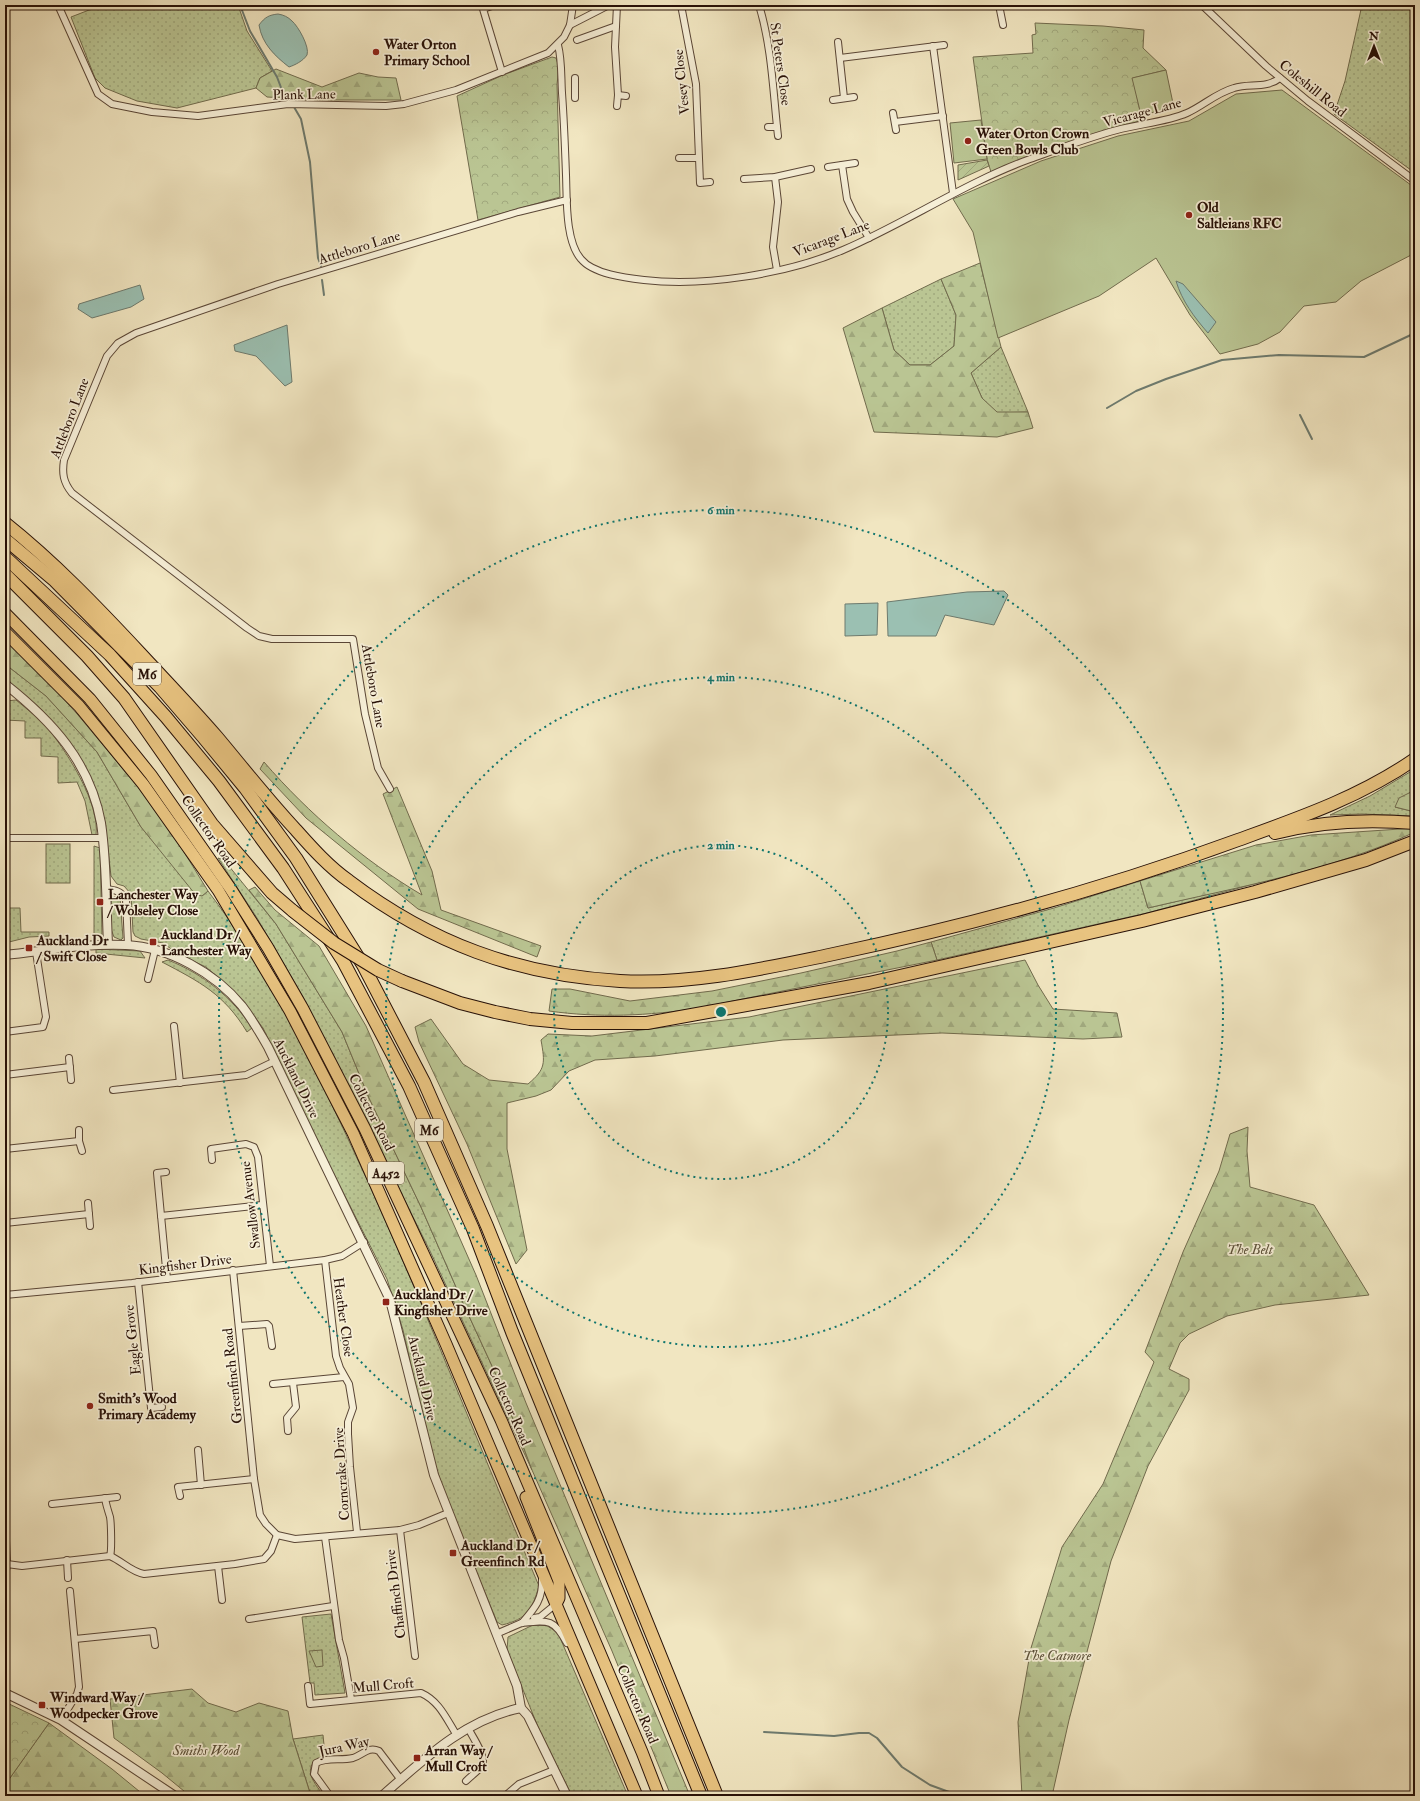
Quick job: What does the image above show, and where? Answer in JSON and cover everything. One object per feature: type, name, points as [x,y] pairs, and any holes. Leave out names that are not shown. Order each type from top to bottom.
[{"type":"highway","points":[[5,523],[40,550],[91,600],[188,702],[272,804],[317,853],[346,880],[406,920],[436,936],[506,963],[557,975],[621,981],[669,981],[709,977],[860,948],[994,917],[1120,880],[1212,850],[1321,810],[1362,792],[1415,760]]},
{"type":"highway","name":"M6","points":[[5,539],[55,581],[160,687],[203,736],[245,788],[296,858],[363,965],[424,1082],[487,1226],[717,1796]]},
{"type":"highway","name":"M6","points":[[5,557],[110,655],[171,722],[219,780],[283,868],[343,961],[409,1086],[473,1229],[541,1405],[701,1796]]},
{"type":"highway","points":[[5,574],[87,656],[124,698],[212,824],[272,893],[293,911],[334,943],[402,981],[460,1003],[530,1019],[572,1023],[647,1023],[869,983],[1142,922],[1366,860],[1415,841]]},
{"type":"highway","name":"Collector Road","points":[[5,613],[90,699],[151,775],[206,852],[268,948],[303,1009],[365,1129],[501,1420],[642,1752],[659,1796]]},
{"type":"highway","name":"Collector Road","points":[[5,632],[79,706],[143,784],[218,890],[290,1011],[353,1133],[446,1344],[637,1796]]},
{"type":"highway","points":[[1212,850],[1280,832],[1333,823],[1367,821],[1415,823]]},
{"type":"highway","points":[[501,1420],[514,1468],[559,1580],[559,1598],[556,1604]]},
{"type":"street","name":"Plank Lane","points":[[58,5],[98,94],[112,104],[152,112],[198,116],[288,104],[325,106],[386,106],[404,104],[456,90],[548,53],[558,45],[564,37],[570,25],[573,5]]},
{"type":"street","points":[[495,5],[483,9],[502,72]]},
{"type":"street","points":[[570,25],[609,5]]},
{"type":"street","points":[[617,5],[615,47],[618,95],[617,106]]},
{"type":"street","name":"Vesey Close","points":[[682,5],[696,84],[700,183],[710,182]]},
{"type":"street","name":"St Peters Close","points":[[759,5],[769,44],[778,136]]},
{"type":"street","points":[[999,5],[1003,25]]},
{"type":"street","name":"Coleshill Road","points":[[1202,5],[1280,78],[1308,101],[1415,181]]},
{"type":"street","points":[[578,40],[616,26]]},
{"type":"street","points":[[838,42],[844,98]]},
{"type":"street","name":"Vicarage Lane","points":[[558,45],[562,89],[567,200],[574,248],[581,260],[596,269],[618,277],[654,281],[736,278],[777,270],[820,258],[869,238],[953,193],[1028,160],[1117,130],[1186,114],[1218,94],[1235,88],[1263,86],[1277,81],[1280,78]]},
{"type":"street","points":[[840,58],[944,45]]},
{"type":"street","points":[[933,46],[953,193]]},
{"type":"street","points":[[575,78],[575,98]]},
{"type":"street","points":[[562,89],[575,88]]},
{"type":"street","points":[[618,95],[626,96]]},
{"type":"street","points":[[833,100],[854,97]]},
{"type":"street","points":[[893,113],[896,130]]},
{"type":"street","points":[[895,122],[943,116]]},
{"type":"street","name":"St Peters Close","points":[[768,127],[777,127]]},
{"type":"street","points":[[679,158],[698,158]]},
{"type":"street","points":[[828,167],[855,162]]},
{"type":"street","points":[[842,165],[847,199],[869,238]]},
{"type":"street","points":[[744,179],[775,177],[811,169]]},
{"type":"street","points":[[775,177],[778,202],[773,247],[777,270]]},
{"type":"street","name":"Attleboro Lane","points":[[390,789],[378,768],[364,714],[353,639],[272,639],[259,636],[72,493],[63,478],[64,460],[107,356],[118,343],[136,333],[278,284],[368,256],[518,212],[567,200]]},
{"type":"street","points":[[6,689],[42,715],[68,745],[77,759],[94,799],[102,838],[108,944]]},
{"type":"street","points":[[5,838],[102,838]]},
{"type":"street","points":[[106,889],[122,893],[126,899],[128,945]]},
{"type":"street","name":"Auckland Drive","points":[[5,955],[108,944],[128,945],[155,950],[177,958],[195,967],[229,992],[253,1022],[275,1061],[364,1242],[394,1309],[434,1475],[517,1686],[521,1708],[528,1716],[567,1796]]},
{"type":"street","points":[[148,979],[155,950]]},
{"type":"street","points":[[5,1032],[43,1027],[46,1017],[36,952]]},
{"type":"street","points":[[174,1026],[180,1083]]},
{"type":"street","points":[[69,1058],[72,1080]]},
{"type":"street","points":[[113,1090],[246,1075],[275,1061]]},
{"type":"street","points":[[5,1075],[70,1067]]},
{"type":"street","points":[[79,1130],[79,1141],[82,1151]]},
{"type":"street","points":[[5,1150],[79,1141]]},
{"type":"street","name":"Swallow Avenue","points":[[212,1160],[211,1149],[246,1144],[254,1147],[258,1157],[262,1205],[270,1266]]},
{"type":"street","points":[[166,1172],[157,1173],[167,1279]]},
{"type":"street","points":[[88,1203],[90,1226]]},
{"type":"street","points":[[161,1216],[262,1205]]},
{"type":"street","points":[[5,1223],[89,1214]]},
{"type":"street","name":"Kingfisher Drive","points":[[5,1295],[167,1279],[325,1260],[342,1256],[364,1242]]},
{"type":"street","name":"Heather Close","points":[[325,1260],[336,1356],[344,1377],[349,1384],[353,1408],[352,1415]]},
{"type":"street","name":"Greenfinch Road","points":[[233,1270],[254,1479],[260,1515],[266,1524],[278,1535]]},
{"type":"street","name":"Eagle Grove","points":[[138,1282],[151,1408],[162,1407]]},
{"type":"street","points":[[239,1326],[267,1324],[269,1326],[272,1346]]},
{"type":"street","points":[[273,1384],[344,1377]]},
{"type":"street","points":[[288,1431],[287,1418],[296,1407],[293,1383]]},
{"type":"street","name":"Corncrake Drive","points":[[352,1415],[348,1422],[350,1467],[357,1532]]},
{"type":"street","points":[[198,1450],[201,1485]]},
{"type":"street","points":[[180,1496],[178,1487],[254,1479]]},
{"type":"street","points":[[52,1504],[117,1497]]},
{"type":"street","points":[[105,1498],[106,1508],[110,1518],[112,1546],[110,1556]]},
{"type":"street","points":[[7,1564],[22,1566],[110,1556],[139,1573],[165,1572],[218,1566],[264,1558],[270,1551],[278,1535],[295,1539],[325,1537],[357,1532],[400,1530],[419,1526],[448,1513]]},
{"type":"street","points":[[5,1518],[7,1564],[5,1577]]},
{"type":"street","name":"Chaffinch Drive","points":[[400,1530],[414,1656]]},
{"type":"street","points":[[325,1537],[333,1606],[351,1699]]},
{"type":"street","points":[[67,1560],[68,1578]]},
{"type":"street","points":[[218,1566],[222,1600]]},
{"type":"street","points":[[522,1622],[538,1605],[542,1590],[542,1570]]},
{"type":"street","points":[[61,1720],[77,1694],[79,1687],[70,1590]]},
{"type":"street","points":[[496,1634],[522,1622],[540,1617],[556,1604]]},
{"type":"street","points":[[249,1619],[333,1606]]},
{"type":"street","points":[[522,1622],[544,1620],[558,1627],[592,1690]]},
{"type":"street","points":[[75,1639],[153,1631],[155,1645]]},
{"type":"street","name":"Mull Croft","points":[[308,1686],[310,1704],[421,1693],[431,1697],[439,1706],[456,1734]]},
{"type":"street","points":[[5,1693],[61,1720],[175,1796]]},
{"type":"street","points":[[382,1796],[456,1734],[489,1718],[521,1708]]},
{"type":"street","points":[[466,1781],[484,1762],[468,1728]]},
{"type":"street","name":"Jura Way","points":[[330,1796],[314,1774],[316,1763],[322,1761],[346,1760],[370,1749],[374,1749],[379,1752],[401,1780]]},
{"type":"street","points":[[505,1796],[519,1784],[554,1770]]},
{"type":"green space","points":[[102,5],[238,5],[247,31],[272,71],[260,78],[256,88],[177,108],[137,101],[105,88],[95,78],[71,17]]},
{"type":"green space","points":[[1362,5],[1415,5],[1415,173],[1334,114],[1345,81]]},
{"type":"green space","points":[[1035,23],[1103,26],[1144,30],[1143,48],[1166,70],[1133,78],[1142,120],[991,172],[987,159],[973,57],[1033,53],[1032,35],[1036,34]]},
{"type":"green space","points":[[552,57],[556,58],[559,67],[557,84],[560,197],[478,220],[457,96],[503,75]]},
{"type":"green space","points":[[276,69],[322,87],[359,73],[378,77],[396,78],[401,100],[323,100],[267,97],[256,88],[260,78]]},
{"type":"green space","points":[[1166,70],[1174,108],[1141,115],[1132,78]]},
{"type":"green space","name":"Old Saltleians RFC","points":[[1282,90],[1415,188],[1415,253],[1361,281],[1336,302],[1304,306],[1280,332],[1258,344],[1220,354],[1190,315],[1156,258],[1099,296],[998,338],[973,232],[953,199],[1041,161],[1118,136],[1189,121],[1236,94]]},
{"type":"green space","name":"Water Orton Crown Green Bowls Club","points":[[981,120],[987,159],[954,163],[950,123]]},
{"type":"green space","points":[[987,160],[989,166],[958,180],[958,165]]},
{"type":"green space","points":[[980,263],[1001,347],[971,373],[982,398],[997,412],[1028,412],[1033,428],[997,437],[874,432],[843,328],[882,308],[894,350],[910,365],[930,365],[954,346],[956,315],[941,279]]},
{"type":"green space","points":[[941,279],[956,315],[954,346],[930,365],[910,365],[894,350],[882,308]]},
{"type":"green space","points":[[1001,347],[1028,412],[997,413],[982,398],[971,373]]},
{"type":"green space","points":[[5,640],[33,664],[78,715],[168,826],[208,891],[202,896],[195,894],[141,827],[97,752],[46,696],[5,664]]},
{"type":"green space","points":[[5,664],[46,696],[97,752],[141,827],[202,896],[208,891],[246,946],[281,1005],[342,1126],[394,1240],[539,1586],[531,1607],[517,1620],[502,1625],[497,1622],[449,1505],[431,1453],[403,1330],[387,1279],[310,1127],[263,1028],[237,994],[206,967],[178,954],[163,943],[141,939],[135,936],[133,932],[131,894],[124,886],[117,884],[111,876],[105,823],[100,803],[56,726],[41,709],[5,680]]},
{"type":"green space","points":[[16,700],[50,731],[74,766],[93,809],[96,823],[96,835],[92,835],[85,801],[77,782],[58,783],[58,757],[41,756],[41,738],[25,738],[25,721],[5,720],[6,701]]},
{"type":"green space","points":[[264,762],[299,800],[338,835],[379,867],[422,895],[383,794],[397,787],[432,871],[441,910],[541,946],[537,957],[418,909],[306,818],[260,769]]},
{"type":"green space","points":[[1415,769],[1415,792],[1411,792],[1395,807],[1415,812],[1415,816],[1362,814],[1330,815],[1370,796]]},
{"type":"green space","points":[[1411,792],[1415,792],[1415,812],[1395,807],[1399,798]]},
{"type":"green space","points":[[1415,828],[1415,832],[1383,846],[1317,868],[1148,908],[1140,881],[1256,845],[1311,835]]},
{"type":"green space","points":[[46,844],[70,844],[70,883],[46,883]]},
{"type":"green space","points":[[94,846],[100,848],[102,935],[94,937]]},
{"type":"green space","points":[[218,858],[224,860],[276,924],[342,1032],[369,1098],[421,1207],[498,1379],[532,1470],[430,1251],[302,995],[257,918]]},
{"type":"green space","points":[[1276,878],[1147,913],[937,960],[931,942],[1054,908],[1140,881],[1148,908]]},
{"type":"green space","points":[[255,887],[275,910],[319,946],[366,1026],[476,1275],[526,1403],[690,1796],[671,1796],[612,1651],[532,1470],[498,1379],[421,1207],[369,1098],[342,1032],[276,924],[249,890]]},
{"type":"green space","points":[[117,896],[120,898],[123,938],[121,940],[114,937],[111,929],[111,900],[113,897]]},
{"type":"green space","points":[[5,908],[20,908],[21,932],[49,932],[49,936],[29,937],[5,943]]},
{"type":"green space","points":[[931,942],[937,960],[698,1008],[661,1013],[624,1015],[586,1015],[549,1011],[552,989],[570,989],[630,1001],[712,991],[801,973]]},
{"type":"green space","points":[[96,949],[140,951],[145,958],[96,953]]},
{"type":"green space","points":[[168,960],[205,979],[235,1006],[252,1028],[247,1032],[220,998],[200,983],[162,962]]},
{"type":"green space","points":[[1025,960],[1053,1009],[1117,1013],[1122,1037],[1083,1039],[942,1033],[783,1040],[655,1056],[595,1060],[569,1071],[551,1090],[536,1096],[507,1103],[507,1149],[527,1250],[516,1264],[467,1144],[419,1042],[415,1027],[431,1019],[463,1064],[489,1080],[528,1084],[538,1074],[543,1065],[541,1040],[548,1034],[592,1036],[749,1017]]},
{"type":"green space","points":[[1248,1127],[1247,1151],[1250,1187],[1314,1205],[1369,1295],[1275,1305],[1227,1316],[1189,1334],[1180,1343],[1169,1369],[1189,1379],[1189,1390],[1148,1466],[1111,1561],[1069,1720],[1052,1796],[1022,1796],[1018,1722],[1031,1648],[1062,1547],[1103,1484],[1154,1362],[1145,1352],[1183,1252],[1219,1171],[1230,1134]]},
{"type":"green space","points":[[331,1614],[345,1693],[315,1695],[314,1683],[310,1683],[302,1617]]},
{"type":"green space","points":[[533,1625],[546,1625],[558,1633],[628,1796],[572,1796],[538,1727],[507,1650],[508,1637]]},
{"type":"green space","points":[[322,1650],[323,1666],[316,1667],[309,1651]]},
{"type":"green space","name":"Smiths Wood","points":[[192,1689],[208,1703],[236,1712],[259,1703],[288,1711],[293,1739],[311,1796],[190,1796],[162,1773],[114,1738],[110,1699]]},
{"type":"green space","points":[[5,1702],[49,1723],[5,1785]]},
{"type":"green space","points":[[49,1723],[112,1769],[145,1796],[5,1796],[5,1785]]},
{"type":"green space","points":[[323,1735],[325,1755],[317,1759],[313,1764],[311,1774],[312,1779],[324,1796],[311,1796],[293,1739]]},
{"type":"shaded area","points":[[278,14],[287,17],[294,24],[303,37],[307,47],[307,55],[299,62],[289,67],[266,44],[259,25],[267,17]]},
{"type":"shaded area","points":[[1176,281],[1183,284],[1216,322],[1208,333],[1189,308]]},
{"type":"shaded area","points":[[140,285],[144,299],[131,307],[92,318],[78,309],[79,304]]},
{"type":"shaded area","points":[[287,325],[292,382],[285,386],[256,356],[235,351],[234,345]]},
{"type":"shaded area","points":[[1004,591],[1008,595],[994,625],[945,615],[936,636],[888,636],[887,602],[967,592]]},
{"type":"shaded area","points":[[878,603],[877,635],[845,636],[845,604]]},
{"type":"waterway","points":[[240,5],[250,31],[277,77],[285,98]]},
{"type":"waterway","points":[[294,107],[301,119],[310,162],[318,258],[321,266]]},
{"type":"waterway","points":[[322,280],[324,295]]},
{"type":"waterway","points":[[1107,408],[1136,391],[1222,360],[1279,355],[1364,357],[1415,333]]},
{"type":"waterway","points":[[1300,415],[1312,439]]},
{"type":"waterway","points":[[764,1732],[834,1736],[869,1733],[877,1738],[902,1767],[930,1785],[960,1796]]},
{"type":"place","name":"Water Orton Primary School","points":[[376,52]]},
{"type":"place","name":"Water Orton Crown Green Bowls Club","points":[[968,141]]},
{"type":"place","name":"Old Saltleians RFC","points":[[1189,215]]},
{"type":"place","name":"Lanchester Way / Wolseley Close","points":[[100,902]]},
{"type":"place","name":"Auckland Dr / Lanchester Way","points":[[153,942]]},
{"type":"place","name":"Auckland Dr / Swift Close","points":[[29,948]]},
{"type":"place","name":"Auckland Dr / Kingfisher Drive","points":[[386,1302]]},
{"type":"place","name":"Smith's Wood Primary Academy","points":[[90,1406]]},
{"type":"place","name":"Auckland Dr / Greenfinch Rd","points":[[453,1553]]},
{"type":"place","name":"Windward Way / Woodpecker Grove","points":[[42,1705]]},
{"type":"place","name":"Arran Way / Mull Croft","points":[[417,1758]]},
{"type":"park label","name":"The Belt","points":[[1250,1249]]},
{"type":"park label","name":"The Catmore","points":[[1057,1655]]}]
